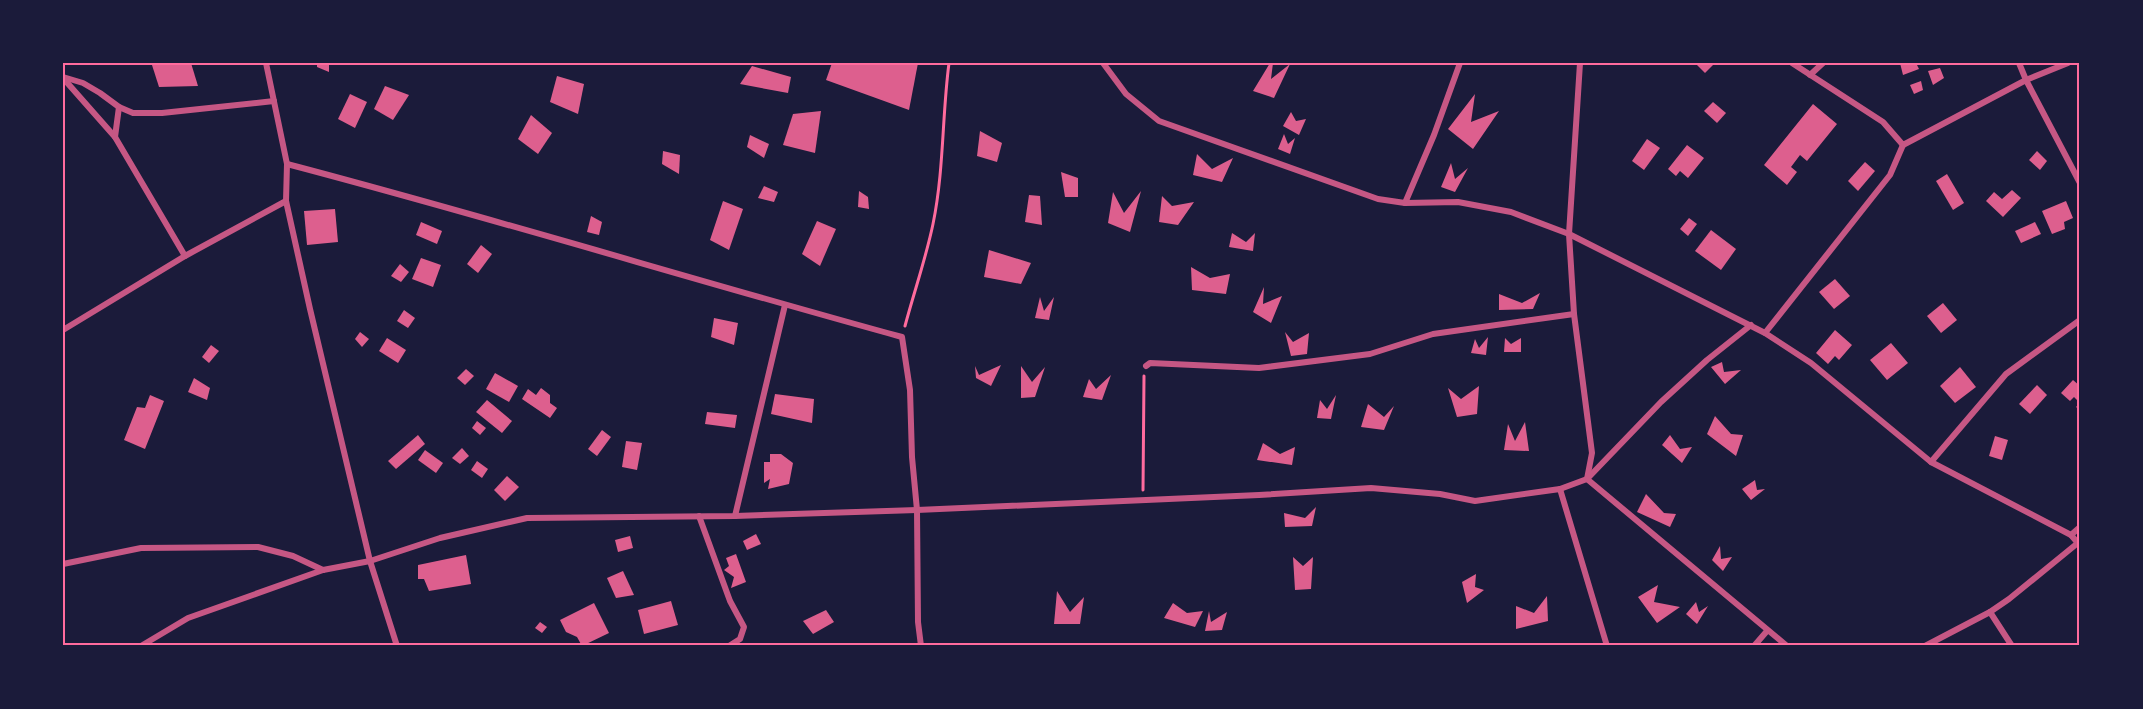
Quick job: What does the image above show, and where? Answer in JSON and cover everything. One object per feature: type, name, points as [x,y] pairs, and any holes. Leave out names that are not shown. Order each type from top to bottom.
[{"type":"street","points":[[266,63],[287,164],[286,201],[370,561],[397,646]]},
{"type":"street","points":[[1103,63],[1126,94],[1159,121],[1378,199],[1405,203],[1458,202],[1511,212],[1569,234],[1765,333],[1811,363],[1931,462],[2071,535],[2079,542],[1990,612],[1925,646]]},
{"type":"street","points":[[1405,203],[1434,135],[1460,63]]},
{"type":"street","points":[[1580,63],[1569,234],[1574,314],[1592,453],[1587,479]]},
{"type":"street","points":[[1792,63],[1883,122],[1903,145]]},
{"type":"street","points":[[1810,75],[1823,63]]},
{"type":"street","points":[[2019,63],[2080,183]]},
{"type":"street","points":[[1765,333],[1890,175],[1903,145],[2026,80],[2068,63]]},
{"type":"street","points":[[63,77],[83,83],[119,107],[133,112],[162,113],[274,101]]},
{"type":"street","points":[[63,77],[115,137],[185,256]]},
{"type":"street","points":[[115,137],[119,107]]},
{"type":"street","points":[[287,164],[902,337],[910,390],[912,457],[917,510],[918,622],[921,646]]},
{"type":"street","points":[[63,330],[185,256],[286,201]]},
{"type":"street","points":[[735,516],[785,305]]},
{"type":"street","points":[[1146,366],[1150,363],[1259,368],[1370,354],[1433,334],[1574,314]]},
{"type":"street","points":[[1931,462],[2006,374],[2079,323]]},
{"type":"street","points":[[141,646],[188,618],[323,570],[370,561],[440,538],[527,518],[735,516],[917,510],[1371,488],[1432,493],[1475,501],[1560,489],[1587,479],[1661,402],[1707,360],[1751,325]]},
{"type":"street","points":[[1587,479],[1787,646]]},
{"type":"street","points":[[1560,489],[1607,646]]},
{"type":"street","points":[[699,516],[730,601],[744,627],[740,639],[729,646]]},
{"type":"street","points":[[2071,535],[2080,527]]},
{"type":"street","points":[[63,564],[141,548],[258,547],[293,556],[323,570]]},
{"type":"street","points":[[1990,612],[2012,646]]},
{"type":"street","points":[[1754,646],[1767,631]]},
{"type":"path","points":[[902,337],[933,223],[949,63]]},
{"type":"path","points":[[1143,499],[1144,372],[1146,366]]},
{"type":"building","points":[[191,63],[198,86],[159,87],[152,65]]},
{"type":"building","points":[[317,63],[329,63],[329,72],[317,67]]},
{"type":"building","points":[[832,63],[918,63],[909,110],[826,80]]},
{"type":"building","points":[[1270,63],[1273,63],[1271,79],[1290,64],[1274,98],[1253,91]]},
{"type":"building","points":[[1695,63],[1715,63],[1705,73]]},
{"type":"building","points":[[1900,63],[1916,63],[1919,69],[1903,75]]},
{"type":"building","points":[[752,66],[791,77],[788,93],[740,84]]},
{"type":"building","points":[[1940,68],[1944,78],[1933,85],[1928,71]]},
{"type":"building","points":[[557,76],[584,84],[578,114],[550,102]]},
{"type":"building","points":[[1921,81],[1923,90],[1914,94],[1910,85]]},
{"type":"building","points":[[385,86],[409,95],[393,120],[374,109]]},
{"type":"building","points":[[350,94],[367,102],[355,128],[338,119]]},
{"type":"building","points":[[1475,94],[1471,122],[1499,111],[1473,149],[1448,129]]},
{"type":"building","points":[[1713,102],[1726,113],[1717,123],[1704,111]]},
{"type":"building","points":[[1813,104],[1837,124],[1807,161],[1800,155],[1791,167],[1797,172],[1787,185],[1764,165]]},
{"type":"building","points":[[821,111],[815,153],[783,145],[793,114]]},
{"type":"building","points":[[1291,112],[1296,121],[1306,119],[1299,135],[1283,126]]},
{"type":"building","points":[[531,115],[552,133],[538,154],[518,139]]},
{"type":"building","points":[[980,131],[1002,143],[997,162],[977,156]]},
{"type":"building","points":[[1284,134],[1288,144],[1295,138],[1290,154],[1278,149]]},
{"type":"building","points":[[750,135],[769,144],[764,158],[747,147]]},
{"type":"building","points":[[1647,139],[1660,148],[1644,170],[1632,161]]},
{"type":"building","points":[[1687,145],[1704,158],[1688,178],[1680,171],[1676,176],[1668,169]]},
{"type":"building","points":[[663,151],[680,155],[679,174],[662,164]]},
{"type":"building","points":[[2037,151],[2047,161],[2040,170],[2029,160]]},
{"type":"building","points":[[1197,154],[1212,169],[1233,158],[1222,182],[1193,175]]},
{"type":"building","points":[[1865,162],[1875,171],[1858,191],[1848,181]]},
{"type":"building","points":[[1451,163],[1455,179],[1468,168],[1455,192],[1441,187]]},
{"type":"building","points":[[1061,172],[1078,178],[1078,197],[1065,197]]},
{"type":"building","points":[[1947,174],[1964,203],[1953,210],[1936,181]]},
{"type":"building","points":[[764,186],[778,192],[774,202],[758,198]]},
{"type":"building","points":[[2012,190],[2021,198],[2003,217],[1986,201],[1994,192],[2002,199]]},
{"type":"building","points":[[859,191],[868,197],[869,209],[858,207]]},
{"type":"building","points":[[1141,191],[1130,232],[1108,223],[1113,192],[1124,213]]},
{"type":"building","points":[[1029,195],[1040,196],[1042,225],[1025,222]]},
{"type":"building","points":[[1162,196],[1172,206],[1194,202],[1178,225],[1159,222]]},
{"type":"building","points":[[723,201],[743,209],[729,250],[710,240]]},
{"type":"building","points":[[2066,201],[2073,218],[2064,222],[2065,229],[2052,234],[2042,211]]},
{"type":"building","points":[[335,209],[338,242],[307,245],[304,211]]},
{"type":"building","points":[[591,216],[602,222],[599,235],[587,232]]},
{"type":"building","points":[[1689,218],[1697,224],[1688,236],[1680,229]]},
{"type":"building","points":[[817,221],[836,229],[820,266],[802,254]]},
{"type":"building","points":[[421,222],[442,231],[437,244],[416,235]]},
{"type":"building","points":[[2035,222],[2041,234],[2021,243],[2015,231]]},
{"type":"building","points":[[1711,230],[1736,249],[1721,270],[1695,251]]},
{"type":"building","points":[[1232,233],[1246,242],[1255,233],[1253,251],[1229,247]]},
{"type":"building","points":[[481,245],[492,254],[478,273],[467,264]]},
{"type":"building","points":[[989,250],[1031,263],[1021,284],[984,277]]},
{"type":"building","points":[[421,258],[441,265],[433,287],[412,279]]},
{"type":"building","points":[[400,264],[409,272],[401,282],[391,276]]},
{"type":"building","points":[[1191,267],[1210,278],[1230,274],[1226,294],[1192,290]]},
{"type":"building","points":[[1835,279],[1850,296],[1834,309],[1819,292]]},
{"type":"building","points":[[1264,287],[1263,304],[1282,296],[1271,323],[1253,312]]},
{"type":"building","points":[[1540,293],[1533,309],[1499,310],[1499,294],[1522,303]]},
{"type":"building","points":[[1040,297],[1044,311],[1054,297],[1049,320],[1035,318]]},
{"type":"building","points":[[1943,303],[1957,320],[1941,333],[1927,316]]},
{"type":"building","points":[[404,310],[415,318],[408,328],[397,321]]},
{"type":"building","points":[[714,318],[738,323],[734,345],[711,337]]},
{"type":"building","points":[[1835,330],[1852,345],[1839,360],[1835,356],[1828,364],[1816,353]]},
{"type":"building","points":[[360,332],[369,339],[362,347],[355,339]]},
{"type":"building","points":[[1285,332],[1293,342],[1309,333],[1307,354],[1291,356]]},
{"type":"building","points":[[1488,337],[1486,355],[1471,353],[1475,339],[1479,348]]},
{"type":"building","points":[[387,338],[406,350],[398,363],[379,351]]},
{"type":"building","points":[[1505,338],[1511,344],[1521,338],[1521,352],[1504,352]]},
{"type":"building","points":[[1891,343],[1908,363],[1887,380],[1870,360]]},
{"type":"building","points":[[211,345],[219,351],[209,363],[202,357]]},
{"type":"building","points":[[1722,362],[1724,372],[1741,370],[1725,384],[1711,367]]},
{"type":"building","points":[[1001,365],[991,386],[976,378],[975,366],[979,375]]},
{"type":"building","points":[[1021,366],[1032,382],[1045,367],[1035,397],[1021,398]]},
{"type":"building","points":[[1960,367],[1976,387],[1955,403],[1940,386]]},
{"type":"building","points":[[466,369],[474,376],[465,385],[457,378]]},
{"type":"building","points":[[495,373],[518,386],[509,402],[486,389]]},
{"type":"building","points":[[1111,375],[1102,400],[1083,397],[1089,379],[1096,389]]},
{"type":"building","points":[[194,378],[210,388],[207,400],[188,392]]},
{"type":"building","points":[[2073,380],[2080,386],[2080,403],[2074,397],[2070,401],[2061,393]]},
{"type":"building","points":[[2037,385],[2047,395],[2030,414],[2019,404]]},
{"type":"building","points":[[1479,386],[1477,414],[1457,417],[1448,388],[1461,399]]},
{"type":"building","points":[[541,388],[550,395],[550,403],[557,408],[550,418],[522,399],[528,389],[536,395]]},
{"type":"building","points":[[775,394],[814,399],[812,423],[771,414]]},
{"type":"building","points":[[150,395],[164,401],[145,449],[124,440],[137,407],[145,408]]},
{"type":"building","points":[[1336,395],[1331,419],[1317,418],[1320,400],[1327,409]]},
{"type":"building","points":[[487,400],[512,421],[502,433],[476,412]]},
{"type":"building","points":[[1368,404],[1384,417],[1394,406],[1384,430],[1361,427]]},
{"type":"building","points":[[707,412],[737,415],[735,428],[705,424]]},
{"type":"building","points":[[1715,416],[1731,434],[1743,435],[1736,456],[1707,434]]},
{"type":"building","points":[[477,421],[486,428],[480,435],[472,428]]},
{"type":"building","points":[[1525,422],[1529,451],[1504,450],[1508,424],[1515,441]]},
{"type":"building","points":[[602,430],[611,437],[597,456],[588,449]]},
{"type":"building","points":[[418,435],[425,444],[396,469],[388,461]]},
{"type":"building","points":[[1670,435],[1680,449],[1692,447],[1682,463],[1662,445]]},
{"type":"building","points":[[1995,436],[2008,440],[2002,460],[1989,456]]},
{"type":"building","points":[[626,441],[642,443],[637,470],[622,467]]},
{"type":"building","points":[[1263,443],[1280,454],[1295,447],[1292,465],[1257,460]]},
{"type":"building","points":[[462,448],[469,456],[460,464],[452,458]]},
{"type":"building","points":[[425,450],[443,463],[436,473],[418,460]]},
{"type":"building","points":[[770,454],[781,454],[793,463],[789,484],[768,489],[770,479],[764,483],[764,462],[770,462]]},
{"type":"building","points":[[477,461],[488,469],[482,478],[471,470]]},
{"type":"building","points":[[507,476],[519,487],[505,501],[494,490]]},
{"type":"building","points":[[1755,480],[1757,490],[1765,489],[1751,500],[1742,489]]},
{"type":"building","points":[[1646,494],[1664,513],[1676,514],[1670,527],[1637,512]]},
{"type":"building","points":[[1316,507],[1312,526],[1285,527],[1284,513],[1305,518]]},
{"type":"building","points":[[756,534],[761,544],[747,550],[743,541]]},
{"type":"building","points":[[630,536],[633,548],[618,552],[615,540]]},
{"type":"building","points":[[1720,546],[1721,559],[1732,557],[1723,571],[1712,560]]},
{"type":"building","points":[[736,554],[746,582],[731,588],[734,577],[724,570],[729,566],[726,558]]},
{"type":"building","points":[[466,555],[471,584],[429,591],[424,579],[418,579],[418,565]]},
{"type":"building","points":[[1293,557],[1303,566],[1313,557],[1311,589],[1295,590]]},
{"type":"building","points":[[623,571],[634,595],[616,598],[607,578]]},
{"type":"building","points":[[1476,574],[1475,587],[1484,590],[1467,603],[1462,582]]},
{"type":"building","points":[[1658,585],[1654,602],[1680,607],[1657,623],[1638,597]]},
{"type":"building","points":[[1057,591],[1070,612],[1084,597],[1080,624],[1054,624]]},
{"type":"building","points":[[1547,596],[1548,621],[1516,629],[1516,606],[1534,613]]},
{"type":"building","points":[[671,601],[678,625],[644,634],[638,610]]},
{"type":"building","points":[[1696,602],[1699,612],[1708,606],[1697,624],[1686,614]]},
{"type":"building","points":[[594,603],[609,633],[582,646],[577,637],[566,632],[560,620]]},
{"type":"building","points":[[1173,603],[1187,613],[1203,611],[1195,627],[1164,618]]},
{"type":"building","points":[[826,610],[834,622],[813,634],[803,621]]},
{"type":"building","points":[[1209,611],[1211,622],[1227,612],[1222,630],[1205,631]]},
{"type":"building","points":[[540,622],[547,627],[542,633],[535,628]]}]
